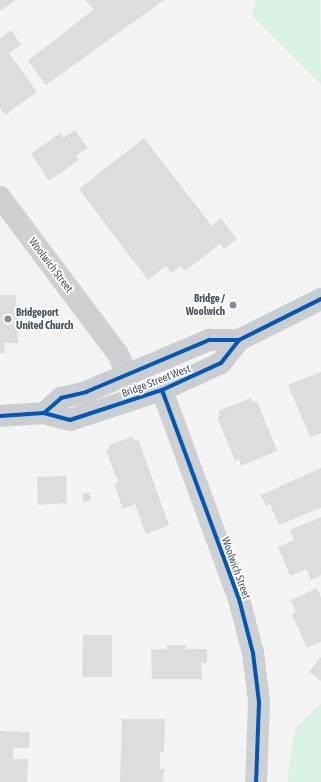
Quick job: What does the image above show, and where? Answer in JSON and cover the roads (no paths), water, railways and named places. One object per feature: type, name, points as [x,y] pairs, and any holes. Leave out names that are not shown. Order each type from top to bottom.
[{"type":"main road","name":"Bridge Street West","points":[[0,416],[44,413],[70,420],[162,390],[221,363],[239,340],[321,299]]},
{"type":"main road","name":"Bridge Street West","points":[[44,413],[61,398],[86,392],[210,340],[239,340]]},
{"type":"street","name":"Woolwich Street","points":[[0,197],[118,354],[127,374]]},
{"type":"street","name":"Woolwich Street","points":[[162,390],[239,600],[253,653],[259,702],[256,782]]},
{"type":"place","name":"Bridge / Woolwich","points":[[233,305]]},
{"type":"place","name":"Bridgeport United Church","points":[[8,319]]}]
